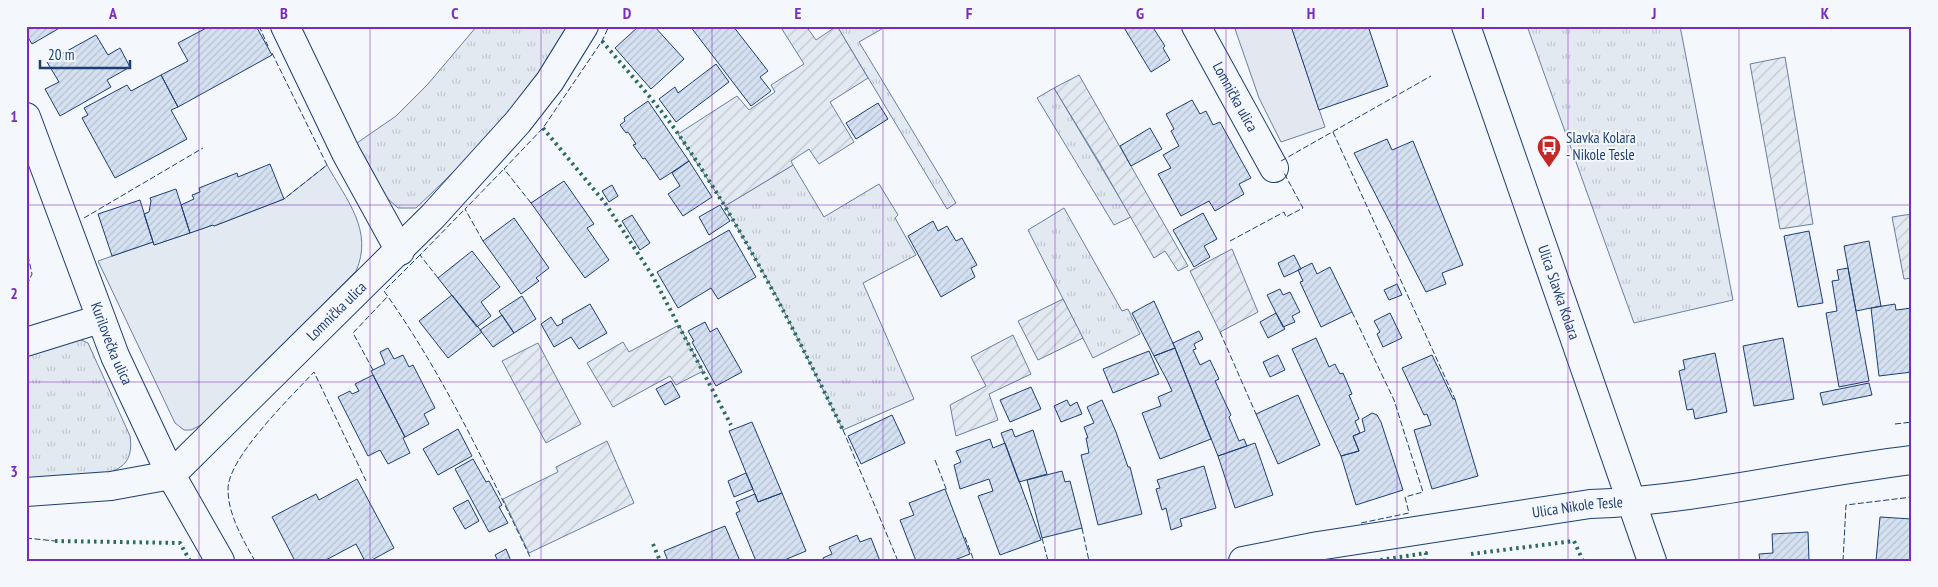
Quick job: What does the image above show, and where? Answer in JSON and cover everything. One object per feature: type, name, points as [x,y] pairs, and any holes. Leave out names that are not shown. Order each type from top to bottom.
[{"type":"street","points":[[285,26],[346,153],[400,251]]},
{"type":"street","name":"Lomnička ulica","points":[[171,475],[400,251],[518,122],[550,82],[584,26]]},
{"type":"street","name":"Lomnička ulica","points":[[1196,26],[1274,168]]},
{"type":"street","name":"Ulica Slavka Kolara","points":[[1466,26],[1523,196],[1652,561]]},
{"type":"street","name":"Kurilovečka ulica","points":[[26,117],[115,356],[171,475],[220,561]]},
{"type":"street","points":[[26,342],[100,319]]},
{"type":"street","name":"Ulica Nikole Tesle","points":[[1243,561],[1328,545],[1590,504],[1632,502],[1912,460]]},
{"type":"street","points":[[26,492],[112,486],[171,475]]},
{"type":"green space","points":[[477,26],[568,26],[538,75],[479,146],[416,208],[398,208],[387,198],[357,143],[396,116],[428,84]]},
{"type":"green space","points":[[780,26],[806,26],[816,40],[837,26],[868,78],[830,102],[854,142],[819,164],[809,149],[791,161],[793,165],[725,206],[678,134],[737,96],[749,110],[775,92],[771,85],[804,64]]},
{"type":"green space","points":[[837,26],[887,26],[859,42],[956,203],[947,209]]},
{"type":"green space","points":[[1527,26],[1680,26],[1733,300],[1634,323]]},
{"type":"green space","points":[[1785,57],[1813,224],[1780,229],[1750,64]]},
{"type":"green space","points":[[1079,75],[1188,266],[1178,271],[1165,251],[1154,258],[1054,88]]},
{"type":"green space","points":[[1054,88],[1131,217],[1114,225],[1037,98]]},
{"type":"green space","points":[[327,165],[349,203],[360,229],[362,242],[361,256],[356,271],[207,422],[191,430],[184,430],[175,423],[98,261],[153,242],[154,245],[214,226],[284,199]]},
{"type":"green space","points":[[793,165],[824,217],[879,184],[898,215],[895,218],[916,255],[863,283],[914,399],[843,430],[776,295],[725,206]]},
{"type":"green space","points":[[1064,208],[1122,311],[1128,309],[1140,334],[1093,358],[1028,230]]},
{"type":"green space","points":[[1912,214],[1912,278],[1904,279],[1892,217]]},
{"type":"green space","points":[[1232,249],[1258,312],[1220,332],[1190,271]]},
{"type":"green space","points":[[1063,299],[1083,338],[1038,360],[1018,321]]},
{"type":"green space","points":[[679,325],[703,371],[676,385],[670,376],[613,407],[587,363],[623,342],[629,352]]},
{"type":"green space","points":[[1013,335],[1031,374],[989,394],[998,420],[956,436],[950,405],[986,386],[971,357]]},
{"type":"green space","points":[[79,339],[88,343],[130,436],[129,456],[123,465],[106,474],[26,481],[26,352]]},
{"type":"green space","points":[[538,343],[581,424],[546,443],[502,361]]},
{"type":"green space","points":[[607,441],[634,503],[529,553],[503,499],[558,472],[556,467]]},
{"type":"shaded area","points":[[1234,26],[1291,26],[1325,127],[1281,142],[1259,98]]},
{"type":"building","points":[[26,26],[63,26],[32,44],[26,34]]},
{"type":"building","points":[[210,26],[256,26],[272,55],[178,107],[161,75],[188,61],[178,43]]},
{"type":"building","points":[[639,26],[654,26],[684,59],[651,89],[615,48]]},
{"type":"building","points":[[690,26],[733,26],[768,71],[760,77],[771,91],[751,106]]},
{"type":"building","points":[[1123,26],[1152,26],[1165,46],[1163,48],[1170,60],[1151,72]]},
{"type":"building","points":[[1291,26],[1368,26],[1388,86],[1319,110]]},
{"type":"building","points":[[96,35],[108,55],[120,48],[130,67],[107,80],[111,87],[60,116],[45,89],[59,82],[47,62]]},
{"type":"building","points":[[716,64],[729,82],[676,122],[659,99],[675,87],[678,93]]},
{"type":"building","points":[[161,75],[178,107],[171,110],[187,139],[115,178],[82,118],[88,115],[84,108],[127,85],[131,91]]},
{"type":"building","points":[[1192,100],[1200,114],[1206,111],[1213,125],[1220,122],[1251,178],[1239,184],[1244,194],[1215,211],[1209,201],[1181,216],[1158,174],[1171,168],[1163,155],[1179,146],[1171,131],[1174,129],[1166,114]]},
{"type":"building","points":[[648,101],[689,161],[660,180],[645,158],[643,159],[633,145],[636,144],[628,132],[626,133],[620,125],[625,121],[624,118]]},
{"type":"building","points":[[878,103],[888,119],[856,139],[846,123]]},
{"type":"building","points":[[1150,128],[1162,149],[1131,166],[1120,146]]},
{"type":"building","points":[[1387,139],[1392,150],[1413,141],[1463,265],[1442,273],[1446,284],[1426,292],[1354,153]]},
{"type":"building","points":[[689,161],[712,197],[683,216],[668,194],[680,186],[672,173]]},
{"type":"building","points":[[270,164],[284,199],[214,226],[190,233],[181,205],[194,199],[192,195],[200,192],[199,188],[237,173],[238,177]]},
{"type":"building","points":[[564,181],[594,224],[587,228],[609,260],[585,278],[531,203]]},
{"type":"building","points":[[612,185],[618,196],[609,202],[602,191]]},
{"type":"building","points":[[176,189],[190,233],[154,245],[144,214],[149,212],[150,198]]},
{"type":"building","points":[[140,200],[153,242],[112,256],[98,214]]},
{"type":"building","points":[[720,205],[730,221],[709,235],[699,217]]},
{"type":"building","points":[[1203,213],[1217,239],[1204,246],[1210,257],[1194,267],[1173,230]]},
{"type":"building","points":[[632,215],[650,243],[640,250],[622,221]]},
{"type":"building","points":[[514,218],[549,268],[536,278],[539,281],[521,294],[483,241]]},
{"type":"building","points":[[933,221],[938,231],[947,226],[956,241],[962,238],[977,265],[971,268],[975,277],[941,297],[908,236]]},
{"type":"building","points":[[729,230],[756,277],[718,299],[711,288],[678,308],[657,272]]},
{"type":"building","points":[[1809,231],[1823,303],[1798,307],[1784,236]]},
{"type":"building","points":[[1869,241],[1881,306],[1856,311],[1844,246]]},
{"type":"building","points":[[472,251],[500,287],[481,302],[491,316],[477,327],[438,278]]},
{"type":"building","points":[[1294,255],[1301,269],[1284,277],[1278,263]]},
{"type":"building","points":[[1312,263],[1317,274],[1330,267],[1352,312],[1321,327],[1300,282],[1303,281],[1298,270]]},
{"type":"building","points":[[1848,268],[1869,381],[1839,387],[1826,313],[1837,311],[1832,281],[1839,280],[1837,270]]},
{"type":"building","points":[[1397,284],[1402,295],[1389,300],[1384,290]]},
{"type":"building","points":[[1280,289],[1283,295],[1290,292],[1300,312],[1292,316],[1295,322],[1283,327],[1267,295]]},
{"type":"building","points":[[452,295],[482,332],[448,358],[419,321]]},
{"type":"building","points":[[522,296],[536,319],[514,333],[499,311]]},
{"type":"building","points":[[1154,301],[1175,348],[1154,356],[1132,313]]},
{"type":"building","points":[[590,304],[607,333],[579,349],[571,337],[554,347],[541,324],[551,317],[557,326],[563,323],[562,320]]},
{"type":"building","points":[[1895,304],[1896,310],[1912,308],[1912,372],[1879,376],[1871,308]]},
{"type":"building","points":[[1276,313],[1285,329],[1268,338],[1260,322]]},
{"type":"building","points":[[1390,313],[1402,338],[1383,347],[1377,334],[1380,332],[1374,321]]},
{"type":"building","points":[[502,315],[514,333],[493,347],[480,330]]},
{"type":"building","points":[[705,322],[710,332],[717,328],[742,372],[716,386],[688,331]]},
{"type":"building","points":[[1199,331],[1203,339],[1194,344],[1196,349],[1193,350],[1200,365],[1210,360],[1219,379],[1215,381],[1231,415],[1229,417],[1239,441],[1244,439],[1247,446],[1218,456],[1173,343]]},
{"type":"building","points":[[1316,338],[1329,367],[1335,364],[1340,374],[1343,373],[1352,394],[1349,395],[1359,419],[1355,421],[1360,433],[1353,436],[1359,451],[1341,456],[1292,349]]},
{"type":"building","points":[[1783,338],[1794,399],[1754,406],[1743,346]]},
{"type":"building","points":[[388,348],[394,359],[403,355],[409,367],[413,365],[435,408],[424,414],[429,424],[405,437],[371,371],[385,364],[380,352]]},
{"type":"building","points":[[1175,348],[1211,439],[1160,459],[1142,413],[1161,406],[1158,397],[1172,391],[1154,356]]},
{"type":"building","points":[[1149,351],[1159,374],[1113,393],[1103,369]]},
{"type":"building","points":[[1715,353],[1727,412],[1695,419],[1693,409],[1687,410],[1679,371],[1685,369],[1683,360]]},
{"type":"building","points":[[1278,355],[1285,370],[1270,377],[1263,362]]},
{"type":"building","points":[[1432,355],[1453,399],[1455,399],[1478,476],[1432,489],[1414,430],[1431,425],[1427,414],[1424,415],[1402,368]]},
{"type":"building","points":[[373,375],[405,437],[403,438],[410,453],[388,464],[380,450],[368,456],[338,397],[350,391],[352,394],[359,391],[355,384]]},
{"type":"building","points":[[671,381],[680,397],[665,405],[656,389]]},
{"type":"building","points":[[1869,383],[1872,395],[1823,405],[1820,393]]},
{"type":"building","points":[[1031,387],[1041,409],[1010,422],[1000,400]]},
{"type":"building","points":[[1298,395],[1320,445],[1278,464],[1256,414]]},
{"type":"building","points":[[1067,400],[1070,406],[1077,402],[1082,414],[1061,422],[1054,406]]},
{"type":"building","points":[[1102,400],[1128,467],[1130,467],[1142,514],[1098,525],[1081,455],[1089,453],[1086,438],[1088,438],[1084,427],[1094,423],[1087,407]]},
{"type":"building","points":[[1372,413],[1377,415],[1381,422],[1403,490],[1356,505],[1341,456],[1359,451],[1353,436],[1365,431],[1362,419]]},
{"type":"building","points":[[892,415],[905,443],[861,464],[848,436]]},
{"type":"building","points":[[752,422],[782,493],[758,502],[729,431]]},
{"type":"building","points":[[458,429],[472,456],[438,475],[423,449]]},
{"type":"building","points":[[1012,429],[1015,437],[1033,430],[1047,474],[1019,482],[1001,433]]},
{"type":"building","points":[[990,439],[993,448],[1005,443],[1041,540],[1000,555],[978,496],[993,491],[989,479],[960,489],[954,465],[961,462],[956,451]]},
{"type":"building","points":[[1255,443],[1273,495],[1235,508],[1218,456]]},
{"type":"building","points":[[473,459],[486,482],[489,481],[502,505],[499,507],[508,523],[489,532],[455,469]]},
{"type":"building","points":[[1204,466],[1216,508],[1180,519],[1182,526],[1171,530],[1166,508],[1162,510],[1156,489],[1160,488],[1157,480]]},
{"type":"building","points":[[1062,471],[1065,482],[1070,481],[1082,528],[1042,538],[1027,480]]},
{"type":"building","points":[[746,473],[753,489],[734,497],[728,481]]},
{"type":"building","points":[[357,479],[394,548],[370,561],[365,561],[356,544],[324,561],[295,561],[272,517],[316,494],[319,500]]},
{"type":"building","points":[[945,489],[970,554],[952,561],[916,561],[900,520],[914,515],[909,503]]},
{"type":"building","points":[[782,493],[806,551],[782,561],[756,561],[736,513],[740,511],[736,502],[755,494],[758,502]]},
{"type":"building","points":[[468,500],[479,521],[465,529],[453,508]]},
{"type":"building","points":[[1880,517],[1912,519],[1912,561],[1876,561]]},
{"type":"building","points":[[725,526],[740,561],[668,561],[664,551]]},
{"type":"building","points":[[1808,532],[1809,561],[1760,561],[1759,554],[1773,553],[1772,534]]},
{"type":"building","points":[[857,535],[860,542],[871,538],[880,561],[824,561],[823,558],[832,554],[829,547]]},
{"type":"building","points":[[506,549],[511,561],[498,561],[495,555]]},
{"type":"hedge","points":[[602,41],[679,135],[725,206],[806,354],[843,430]]},
{"type":"hedge","points":[[543,128],[605,203],[652,275],[731,425]]},
{"type":"hedge","points":[[55,541],[180,543],[190,561]]},
{"type":"hedge","points":[[1471,554],[1574,541],[1583,561]]},
{"type":"hedge","points":[[653,544],[660,561]]},
{"type":"hedge","points":[[1374,561],[1426,553],[1425,561]]},
{"type":"fence","points":[[259,26],[268,46]]},
{"type":"fence","points":[[531,203],[504,169],[543,128],[602,41],[609,26]]},
{"type":"fence","points":[[272,53],[327,165],[284,199]]},
{"type":"fence","points":[[1281,161],[1431,76]]},
{"type":"fence","points":[[1333,132],[1455,399]]},
{"type":"fence","points":[[84,218],[203,148]]},
{"type":"fence","points":[[483,241],[465,209],[504,169]]},
{"type":"fence","points":[[1230,241],[1284,212],[1286,217],[1303,208],[1283,171]]},
{"type":"fence","points":[[438,278],[420,255],[465,209]]},
{"type":"fence","points":[[26,247],[32,274],[26,287]]},
{"type":"fence","points":[[420,255],[384,291],[406,323],[464,423],[532,561]]},
{"type":"fence","points":[[373,370],[353,333],[388,296]]},
{"type":"fence","points":[[1352,312],[1394,400],[1423,492],[1405,497],[1409,513],[1361,523]]},
{"type":"fence","points":[[1220,332],[1256,414]]},
{"type":"fence","points":[[255,561],[237,527],[231,508],[228,490],[231,477],[238,461],[262,428],[314,372],[366,481]]},
{"type":"fence","points":[[1895,424],[1912,422]]},
{"type":"fence","points":[[843,430],[898,561]]},
{"type":"fence","points":[[935,460],[947,491]]},
{"type":"fence","points":[[1843,561],[1846,505],[1912,497]]},
{"type":"fence","points":[[1082,528],[1089,561]]},
{"type":"fence","points":[[965,537],[974,561]]},
{"type":"fence","points":[[26,538],[55,541]]},
{"type":"fence","points":[[1042,538],[1048,561]]},
{"type":"place","name":"Slavka Kolara - Nikole Tesle","points":[[1549,168]]}]
